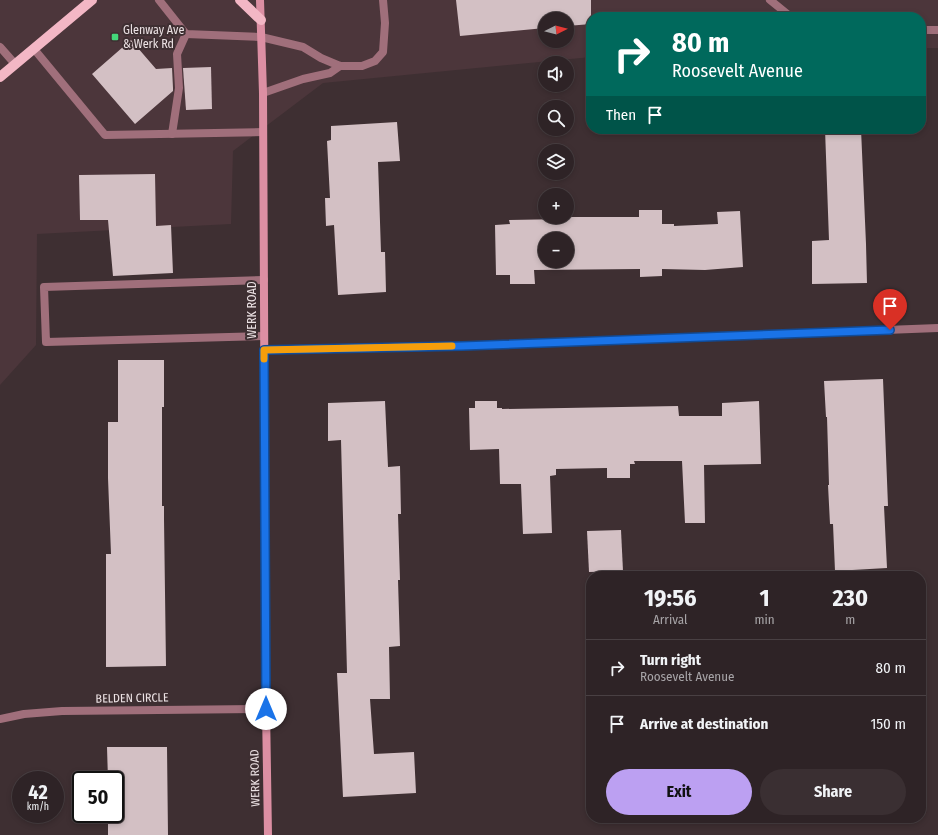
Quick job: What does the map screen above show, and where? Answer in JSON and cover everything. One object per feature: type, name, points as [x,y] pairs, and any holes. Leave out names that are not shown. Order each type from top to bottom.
[{"type":"main road","points":[[0,77],[92,0]]},
{"type":"main road","points":[[240,0],[261,20]]},
{"type":"main road","name":"WERK ROAD","points":[[260,0],[263,93],[268,835]]},
{"type":"street","points":[[159,0],[186,34],[261,38],[302,47],[321,58],[340,66],[362,66],[375,61],[383,52],[385,23],[383,0]]},
{"type":"street","points":[[770,0],[785,12]]},
{"type":"street","points":[[926,30],[938,30]]},
{"type":"street","points":[[172,134],[179,88],[177,54],[186,34]]},
{"type":"street","points":[[0,47],[15,64]]},
{"type":"street","points":[[34,49],[105,135],[263,132]]},
{"type":"street","points":[[263,93],[330,73],[340,66]]},
{"type":"street","points":[[264,280],[44,287],[46,342],[264,336]]},
{"type":"street","points":[[264,350],[462,346],[938,328]]},
{"type":"street","name":"BELDEN CIRCLE","points":[[0,719],[24,714],[62,711],[266,709]]},
{"type":"shaded area","points":[[0,0],[938,0],[938,48],[926,48],[926,12],[586,12],[586,57],[574,59],[574,56],[538,56],[538,62],[323,83],[233,151],[231,224],[37,234],[36,345],[0,385]]},
{"type":"building","points":[[456,0],[591,0],[591,12],[586,12],[586,24],[574,25],[574,12],[538,12],[538,29],[460,36]]},
{"type":"building","points":[[131,40],[156,69],[172,68],[173,88],[173,91],[135,124],[92,74]]},
{"type":"building","points":[[211,67],[212,109],[186,110],[183,68]]},
{"type":"building","points":[[397,122],[400,161],[378,162],[381,252],[385,252],[386,292],[338,295],[334,225],[326,226],[325,198],[330,198],[327,141],[331,140],[331,126]]},
{"type":"building","points":[[825,134],[861,134],[867,283],[812,284],[812,241],[829,240]]},
{"type":"building","points":[[155,174],[156,226],[171,225],[173,273],[113,276],[108,220],[80,220],[79,175]]},
{"type":"building","points":[[639,210],[662,210],[662,224],[674,224],[674,226],[718,224],[717,212],[740,211],[743,267],[705,270],[662,269],[662,276],[640,277],[640,269],[534,270],[535,284],[510,284],[510,275],[496,275],[495,225],[510,224],[509,220],[538,219],[538,224],[574,224],[574,217],[639,217]]},
{"type":"building","points":[[118,360],[164,360],[164,407],[162,407],[162,506],[164,506],[166,666],[106,667],[106,554],[111,554],[108,478],[108,422],[118,422]]},
{"type":"building","points":[[883,379],[888,506],[884,506],[887,568],[835,571],[833,524],[830,524],[827,417],[824,381]]},
{"type":"building","points":[[385,401],[388,467],[400,466],[401,514],[398,514],[400,580],[398,580],[400,646],[389,647],[390,699],[370,699],[374,754],[414,752],[416,793],[343,797],[337,673],[347,673],[341,440],[328,441],[328,403]]},
{"type":"building","points":[[475,401],[497,401],[497,408],[502,409],[678,406],[679,416],[722,416],[722,403],[759,401],[761,464],[704,465],[705,523],[685,523],[682,461],[634,461],[635,464],[630,464],[630,478],[607,478],[607,468],[556,469],[556,475],[550,476],[552,533],[523,534],[521,484],[500,484],[499,449],[470,450],[469,408],[475,408]]},
{"type":"building","points":[[621,530],[623,571],[589,571],[587,531]]},
{"type":"building","points":[[107,747],[167,747],[168,835],[108,835],[108,823],[124,823],[124,771],[108,771]]},
{"type":"slow traffic","points":[[264,359],[264,350],[452,346]]},
{"type":"place","name":"Glenway Ave & Werk Rd","points":[[115,37]]},
{"type":"route","points":[[266,709],[264,350],[462,346],[890,330]]}]
